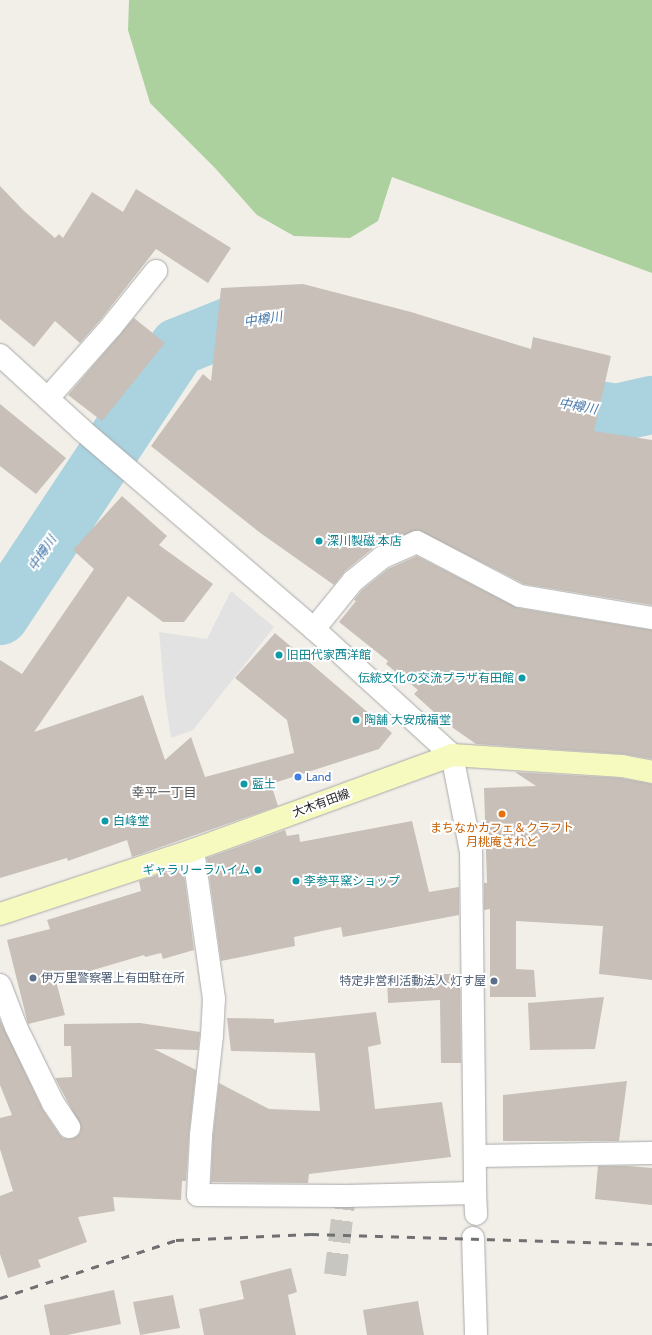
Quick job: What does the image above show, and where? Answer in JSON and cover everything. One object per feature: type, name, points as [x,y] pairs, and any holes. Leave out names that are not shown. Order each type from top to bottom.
[{"type":"main road","name":"大木有田線","points":[[0,914],[193,850],[452,755],[622,766],[652,772]]},
{"type":"street","points":[[48,398],[111,327],[156,271]]},
{"type":"street","points":[[0,356],[82,430],[314,629],[452,755],[471,852],[475,1203],[345,1196],[198,1195],[201,1135],[212,1036],[214,999],[193,850]]},
{"type":"street","points":[[314,629],[353,581],[381,558],[417,542],[520,596],[652,618]]},
{"type":"street","points":[[0,985],[16,1027],[53,1103],[69,1127]]},
{"type":"street","points":[[474,1156],[652,1153]]},
{"type":"street","points":[[473,1238],[476,1335]]},
{"type":"green space","points":[[129,0],[652,0],[652,273],[392,177],[378,221],[350,238],[294,236],[257,215],[215,168],[150,103],[128,30]]},
{"type":"shaded area","points":[[231,591],[274,627],[193,730],[171,738],[165,697],[159,632],[207,639]]},
{"type":"building","points":[[0,186],[24,211],[55,238],[59,234],[63,238],[92,192],[123,212],[136,189],[231,248],[208,283],[156,249],[101,319],[80,343],[55,321],[34,347],[0,319]]},
{"type":"building","points":[[303,284],[411,312],[531,349],[533,337],[611,356],[594,431],[652,440],[652,605],[524,584],[418,530],[373,548],[345,571],[334,585],[259,532],[151,446],[203,374],[211,381],[221,288]]},
{"type":"building","points":[[134,318],[165,343],[102,421],[68,395]]},
{"type":"building","points":[[0,404],[66,458],[36,494],[0,466]]},
{"type":"building","points":[[122,496],[167,536],[159,545],[213,584],[184,622],[163,622],[128,596],[34,732],[143,695],[165,760],[191,737],[205,777],[294,753],[287,720],[235,678],[275,633],[392,733],[379,749],[271,784],[278,806],[132,857],[127,840],[68,861],[67,858],[0,878],[0,660],[22,674],[94,569],[73,550]]},
{"type":"building","points":[[417,556],[518,608],[652,630],[652,759],[623,754],[476,744],[446,723],[414,694],[418,690],[386,664],[388,661],[339,622],[356,601],[354,600],[362,590],[388,569]]},
{"type":"building","points":[[515,772],[620,778],[652,784],[652,980],[599,974],[603,926],[516,921],[516,969],[534,970],[536,997],[490,997],[490,909],[484,910],[484,883],[487,883],[484,788],[536,786]]},
{"type":"building","points":[[412,821],[429,892],[459,887],[459,915],[343,937],[341,927],[294,937],[295,946],[221,961],[207,858],[285,830],[287,836],[299,834],[300,842]]},
{"type":"building","points":[[183,867],[194,950],[163,959],[161,953],[145,957],[144,955],[56,981],[65,1015],[28,1024],[7,940],[50,929],[47,920],[141,891],[139,881]]},
{"type":"building","points":[[387,974],[460,974],[461,1063],[441,1063],[440,1000],[388,1003]]},
{"type":"building","points":[[604,997],[595,1049],[530,1050],[528,1003]]},
{"type":"building","points":[[376,1012],[381,1044],[368,1047],[375,1109],[442,1102],[451,1157],[309,1174],[308,1183],[211,1182],[213,1136],[219,1083],[269,1109],[320,1111],[315,1053],[231,1051],[227,1018],[274,1019],[274,1023]]},
{"type":"building","points":[[0,1020],[43,1110],[59,1134],[63,1138],[69,1139],[76,1137],[80,1133],[81,1127],[55,1078],[72,1077],[71,1046],[64,1046],[64,1024],[140,1023],[200,1032],[198,1050],[154,1049],[196,1070],[189,1134],[186,1181],[182,1181],[181,1200],[113,1197],[115,1211],[78,1217],[87,1242],[38,1260],[41,1267],[8,1278],[0,1254],[0,1196],[13,1191],[0,1149],[0,1118],[12,1115],[0,1085]]},
{"type":"building","points":[[627,1081],[619,1141],[503,1141],[503,1095]]},
{"type":"building","points":[[598,1166],[652,1168],[652,1205],[595,1199]]},
{"type":"building","points":[[291,1268],[297,1292],[288,1295],[296,1335],[204,1335],[199,1309],[244,1299],[240,1281]]},
{"type":"building","points":[[114,1290],[121,1324],[67,1335],[50,1335],[44,1305]]},
{"type":"building","points":[[173,1295],[180,1328],[140,1335],[133,1302]]},
{"type":"building","points":[[418,1301],[424,1335],[367,1335],[363,1310]]},
{"type":"waterway","name":"中樽川","points":[[0,616],[178,347],[240,322],[295,314]]},
{"type":"waterway","name":"中樽川","points":[[519,396],[616,413],[652,405]]},
{"type":"tunnel","points":[[335,1275],[345,1196]]},
{"type":"railway","points":[[0,1298],[176,1240],[311,1234],[652,1244]]},
{"type":"place","name":"深川製磁 本店","points":[[319,541]]},
{"type":"place","name":"旧田代家西洋館","points":[[279,655]]},
{"type":"place","name":"伝統文化の交流プラザ有田館","points":[[522,678]]},
{"type":"place","name":"陶舗 大安成福堂","points":[[356,720]]},
{"type":"place","name":"Land","points":[[298,777]]},
{"type":"place","name":"藍土","points":[[244,784]]},
{"type":"place","name":"まちなかカフェ＆クラフト 月桃庵されど","points":[[502,814]]},
{"type":"place","name":"白峰堂","points":[[105,821]]},
{"type":"place","name":"ギャラリーラハイム","points":[[258,870]]},
{"type":"place","name":"李参平窯ショップ","points":[[296,881]]},
{"type":"place","name":"伊万里警察署上有田駐在所","points":[[33,978]]},
{"type":"place","name":"特定非営利活動法人 灯す屋","points":[[494,981]]},
{"type":"district","name":"幸平一丁目","points":[[164,792]]}]
